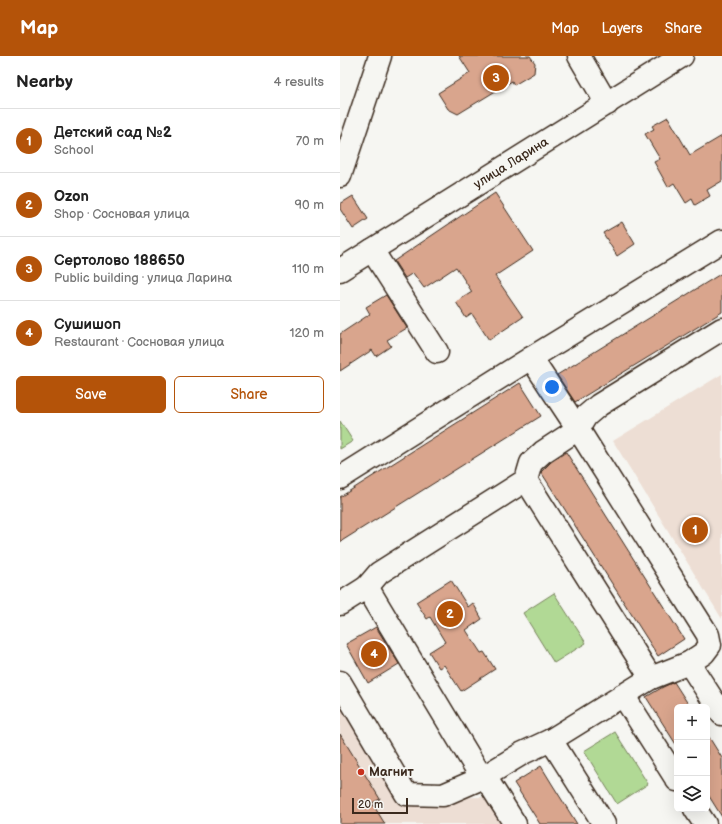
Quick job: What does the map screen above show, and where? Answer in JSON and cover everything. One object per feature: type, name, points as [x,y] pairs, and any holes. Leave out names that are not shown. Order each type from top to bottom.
[{"type":"street","points":[[340,176],[380,56]]},
{"type":"street","points":[[579,56],[607,104]]},
{"type":"street","name":"улица Ларина","points":[[340,270],[682,56]]},
{"type":"street","points":[[340,478],[531,358],[722,241]]},
{"type":"street","points":[[372,250],[437,352]]},
{"type":"street","points":[[340,604],[367,587],[379,573],[526,480],[531,463],[543,452],[578,429],[586,416],[599,405],[722,329]]},
{"type":"street","points":[[342,690],[406,794],[443,795],[482,778],[523,752],[551,740],[651,678],[689,663],[704,653],[710,645],[708,635],[578,429],[531,358]]},
{"type":"street","points":[[526,480],[651,678]]},
{"type":"street","points":[[367,587],[482,778],[491,786],[515,824]]},
{"type":"street","points":[[689,663],[722,714]]},
{"type":"street","points":[[623,695],[674,776]]},
{"type":"street","points":[[551,740],[604,824]]},
{"type":"street","points":[[697,812],[705,824]]},
{"type":"shaded area","points":[[722,374],[722,619],[613,441]]},
{"type":"shaded area","points":[[340,694],[401,798],[490,797],[507,824],[340,824]]},
{"type":"green space","points":[[340,421],[353,441],[340,449]]},
{"type":"green space","points":[[554,593],[586,643],[554,663],[523,613]]},
{"type":"green space","points":[[615,732],[648,784],[617,804],[584,751]]},
{"type":"building","points":[[459,56],[530,56],[535,63],[534,73],[514,85],[512,81],[458,114],[448,109],[438,93],[470,73]]},
{"type":"building","points":[[668,117],[690,155],[722,136],[722,181],[707,190],[710,196],[695,205],[692,199],[686,203],[674,183],[668,187],[654,162],[660,159],[645,134],[654,129],[652,126]]},
{"type":"building","points":[[495,193],[533,251],[495,276],[523,317],[489,340],[472,314],[466,318],[456,302],[472,292],[456,267],[424,288],[413,273],[405,278],[394,261]]},
{"type":"building","points":[[353,196],[368,219],[353,229],[340,209],[340,204]]},
{"type":"building","points":[[622,222],[635,244],[617,256],[603,233]]},
{"type":"building","points":[[722,273],[722,312],[575,402],[557,375]]},
{"type":"building","points":[[386,295],[407,328],[387,340],[391,346],[376,356],[372,350],[340,371],[340,334],[370,314],[366,307]]},
{"type":"building","points":[[520,383],[541,416],[340,542],[340,497]]},
{"type":"building","points":[[566,452],[684,639],[658,656],[541,472],[551,462]]},
{"type":"building","points":[[451,580],[468,607],[473,603],[482,619],[466,630],[481,653],[484,652],[495,669],[461,691],[444,665],[439,668],[429,652],[445,642],[430,617],[427,619],[416,602]]},
{"type":"building","points":[[376,627],[399,664],[368,683],[346,644]]},
{"type":"building","points":[[674,682],[688,704],[674,704],[674,741],[646,697]]},
{"type":"building","points":[[340,734],[380,799],[372,803],[385,824],[340,824]]},
{"type":"building","points":[[710,739],[722,758],[722,817],[710,798]]},
{"type":"building","points":[[541,766],[577,824],[540,824],[514,783]]},
{"type":"place","name":"Сертолово 188650","points":[[496,78]]},
{"type":"place","name":"Детский сад №2","points":[[695,530]]},
{"type":"place","name":"Ozon","points":[[450,614]]},
{"type":"place","name":"Сушишоп","points":[[374,654]]},
{"type":"place","name":"Магнит","points":[[361,772]]}]
